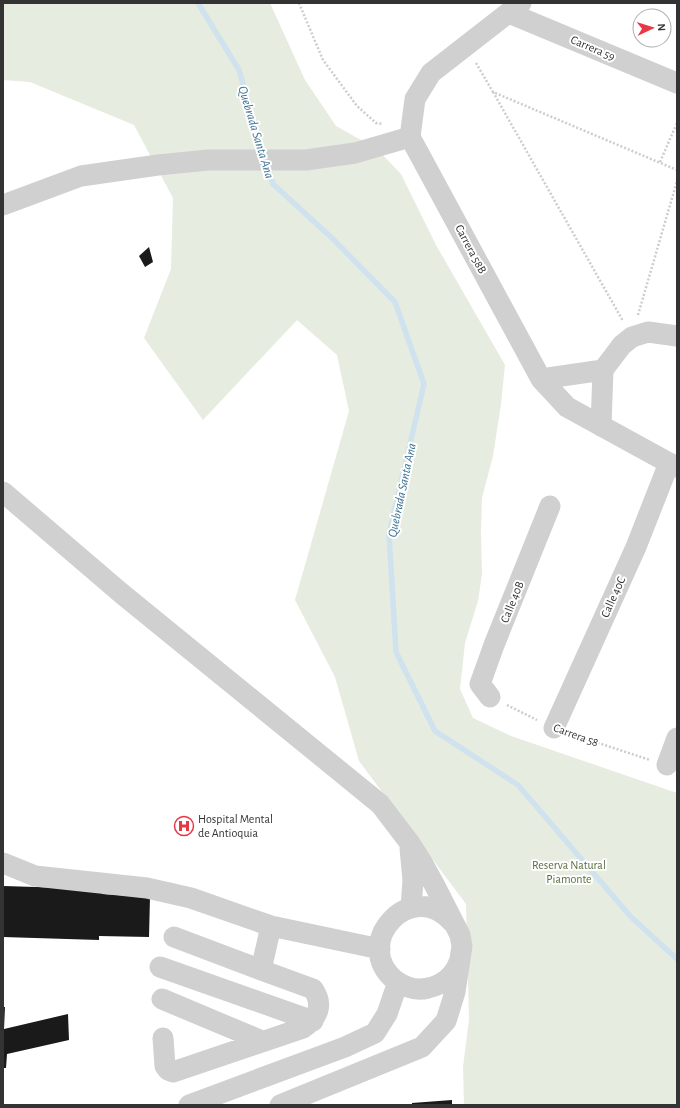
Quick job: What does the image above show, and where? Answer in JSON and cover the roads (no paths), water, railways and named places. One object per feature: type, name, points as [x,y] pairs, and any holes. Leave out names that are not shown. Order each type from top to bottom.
[{"type":"street","points":[[3,205],[81,176],[158,165],[231,159],[306,160],[355,153],[410,132],[414,99],[431,73],[515,8]]},
{"type":"street","name":"Carrera 59","points":[[515,8],[677,84]]},
{"type":"street","name":"Carrera 58B","points":[[410,132],[540,378],[567,407],[673,465]]},
{"type":"street","points":[[601,426],[603,370],[622,345],[632,337],[648,332],[677,336]]},
{"type":"street","points":[[540,378],[603,370]]},
{"type":"street","name":"Calle 40C","points":[[554,728],[673,465]]},
{"type":"street","points":[[3,492],[121,593],[380,804],[409,842],[435,886],[460,935],[462,946],[461,957],[455,992],[446,1021],[422,1047],[280,1105]]},
{"type":"street","name":"Calle 40B","points":[[490,697],[480,684],[494,645],[550,506]]},
{"type":"street","points":[[667,765],[677,738]]},
{"type":"street","points":[[409,842],[413,880],[411,908]]},
{"type":"street","points":[[3,863],[35,876],[147,888],[191,898],[271,926],[380,949]]},
{"type":"street","points":[[455,925],[440,911],[431,908],[411,908],[402,911],[388,923],[380,939],[380,949],[383,964],[387,971],[398,982],[407,987],[416,989],[426,989],[445,981],[458,966],[461,957]]},
{"type":"street","points":[[261,970],[271,926]]},
{"type":"street","points":[[163,1038],[164,1066],[172,1072],[303,1028],[312,1021],[319,1008],[318,997],[313,990],[174,937]]},
{"type":"street","points":[[160,967],[312,1021]]},
{"type":"street","points":[[189,1105],[345,1047],[374,1033],[387,1014],[398,982]]},
{"type":"street","points":[[162,999],[262,1041]]},
{"type":"waterway","name":"Quebrada Santa Ana","points":[[198,3],[239,70],[264,156]]},
{"type":"waterway","name":"Quebrada Santa Ana","points":[[267,164],[273,184],[332,238],[395,302],[424,384],[389,534],[396,652],[435,731],[518,785],[631,917],[677,959]]},
{"type":"place","name":"Hospital Mental de Antioquia","points":[[184,826]]},
{"type":"park label","name":"Reserva Natural Piamonte","points":[[569,872]]}]
